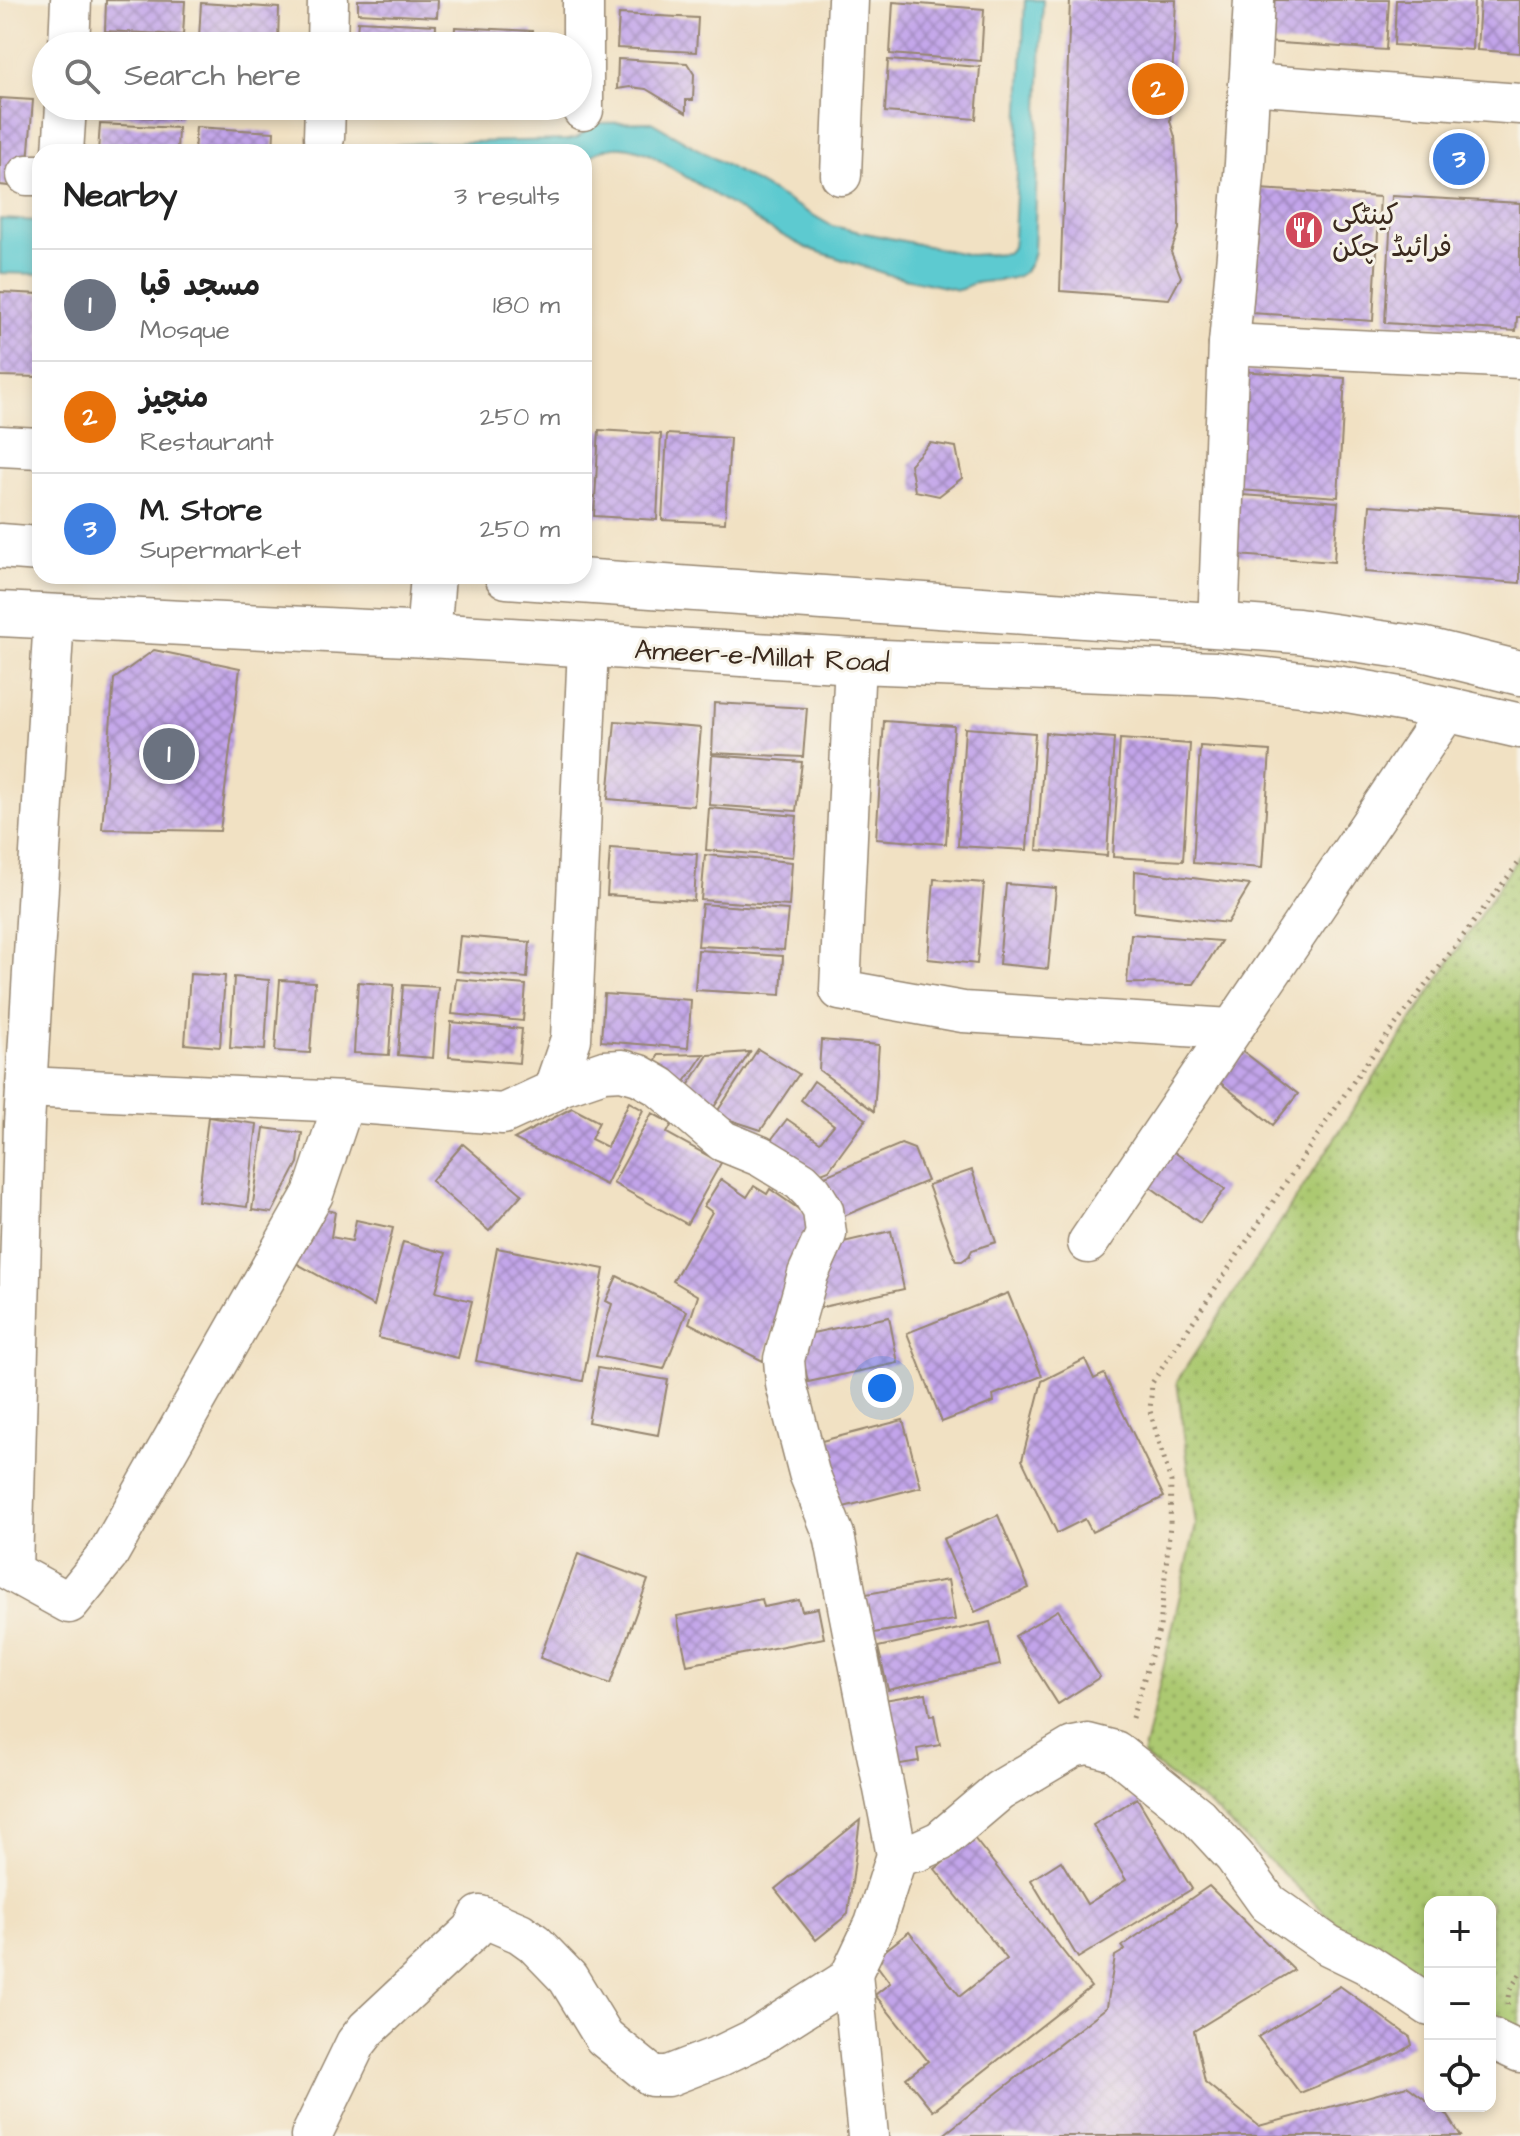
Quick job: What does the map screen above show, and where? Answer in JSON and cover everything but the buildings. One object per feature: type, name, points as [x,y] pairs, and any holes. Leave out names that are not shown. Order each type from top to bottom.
[{"type":"main road","points":[[0,546],[32,548]]},
{"type":"main road","points":[[592,582],[1358,638],[1422,649],[1520,673]]},
{"type":"main road","points":[[428,635],[432,584]]},
{"type":"main road","name":"Ameer-e-Millat Road","points":[[0,614],[428,635],[855,661],[1216,674],[1336,688],[1520,726]]},
{"type":"main road","points":[[1216,674],[1218,626]]},
{"type":"street","points":[[70,32],[71,0]]},
{"type":"street","points":[[327,32],[328,0]]},
{"type":"street","points":[[583,0],[583,32]]},
{"type":"street","points":[[841,175],[848,0]]},
{"type":"street","points":[[1218,626],[1229,344],[1254,0]]},
{"type":"street","points":[[1249,84],[1520,104]]},
{"type":"street","points":[[64,144],[65,120]]},
{"type":"street","points":[[1229,344],[1520,358]]},
{"type":"street","points":[[0,446],[32,448]]},
{"type":"street","points":[[54,617],[26,1087],[6,1568],[69,1603],[107,1556],[313,1194],[344,1102]]},
{"type":"street","points":[[26,1087],[344,1102],[503,1114],[553,1091],[571,1039],[588,646]]},
{"type":"street","points":[[855,661],[840,990],[963,1012],[1231,1029]]},
{"type":"street","points":[[1088,1243],[1448,709]]},
{"type":"street","points":[[311,2136],[356,2043],[367,2029],[473,1930],[480,1916],[520,1933],[534,1943],[568,1978],[604,2037],[652,2076],[668,2076],[753,2040],[849,1979],[875,1924],[897,1855],[834,1535],[809,1473],[786,1384],[784,1359],[808,1274],[826,1234],[823,1210],[812,1192],[791,1174],[760,1156],[723,1141],[660,1087],[639,1075],[622,1070],[604,1071],[554,1088]]},
{"type":"street","points":[[897,1855],[918,1851],[940,1841],[999,1791],[1073,1747],[1088,1744],[1115,1751],[1207,1826],[1235,1857],[1268,1903],[1317,1938],[1367,1964],[1424,2002]]},
{"type":"street","points":[[852,1974],[868,2136]]},
{"type":"street","points":[[1494,2040],[1520,2052]]},
{"type":"path","points":[[1115,1751],[1133,1716],[1155,1647],[1168,1549],[1171,1482],[1150,1411],[1152,1383],[1361,1070],[1520,861]]},
{"type":"green space","points":[[1520,854],[1520,2035],[1496,2021],[1496,1896],[1424,1896],[1424,1979],[1349,1935],[1209,1805],[1143,1756],[1196,1525],[1177,1381]]},
{"type":"water","points":[[1025,0],[1043,0],[1034,251],[1026,270],[1013,278],[975,283],[958,290],[886,274],[807,248],[768,228],[649,154],[631,148],[608,148],[592,156],[592,144],[410,144],[567,140],[577,138],[592,125],[651,122],[832,226],[970,255],[1007,253],[1013,247]]},
{"type":"water","points":[[0,219],[32,221],[32,274],[0,273]]},
{"type":"place","name":"منچیز","points":[[1158,89]]},
{"type":"place","name":"M. Store","points":[[1459,159]]},
{"type":"place","name":"کینٹکی فرائیڈ چکن","points":[[1304,230]]},
{"type":"place","name":"مسجد قبا","points":[[169,754]]}]
